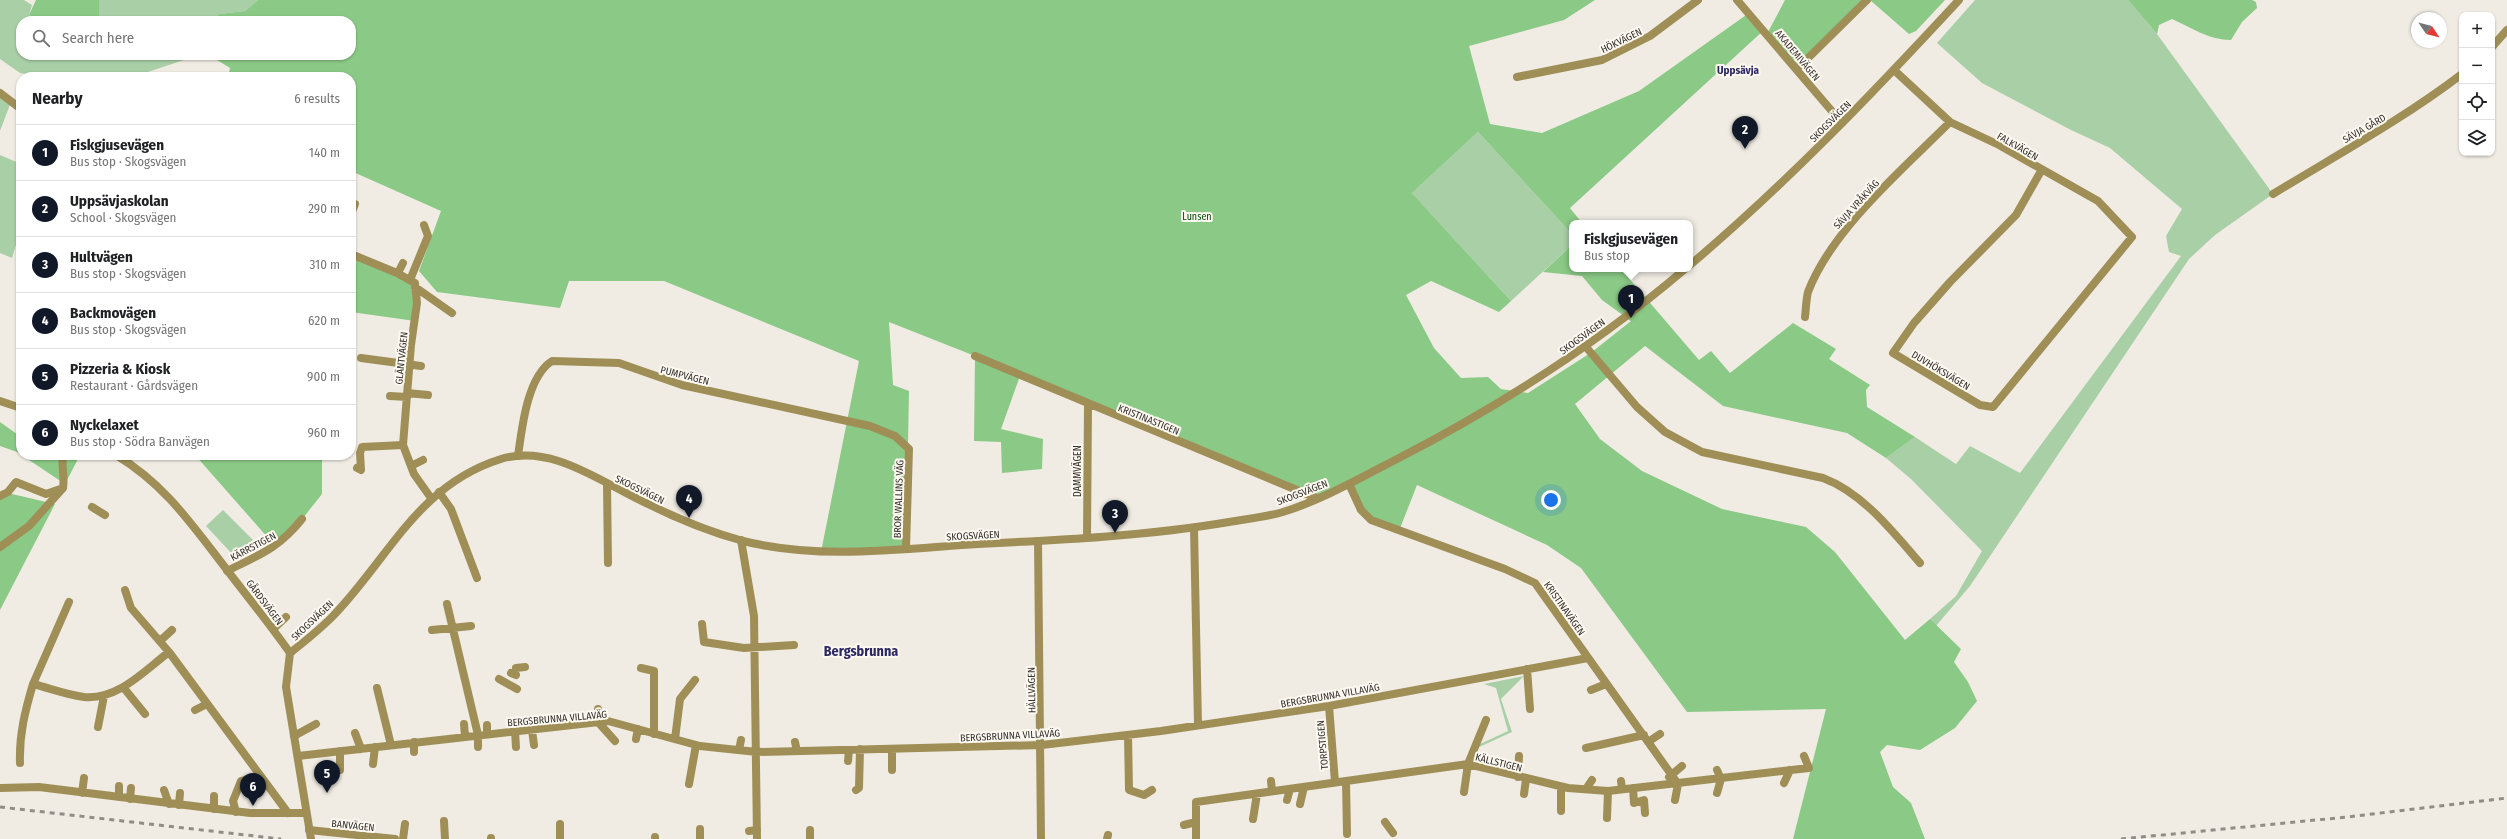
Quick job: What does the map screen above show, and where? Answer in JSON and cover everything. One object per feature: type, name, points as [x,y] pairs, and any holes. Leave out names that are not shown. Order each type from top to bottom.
[{"type":"street","name":"HÖKVÄGEN","points":[[1517,77],[1602,60],[1650,36],[1698,0]]},
{"type":"street","name":"AKADEMIVÄGEN","points":[[1737,0],[1842,123]]},
{"type":"street","points":[[1797,70],[1867,0]]},
{"type":"street","name":"SKOGSVÄGEN","points":[[1693,262],[1770,195],[1894,70],[1959,0]]},
{"type":"street","points":[[2495,44],[2507,30]]},
{"type":"street","name":"FALKVÄGEN","points":[[1894,70],[1950,122],[1998,145],[2041,171],[2098,201],[2132,237]]},
{"type":"street","name":"SÄVJA GÅRD","points":[[2273,194],[2389,125],[2427,100],[2459,76]]},
{"type":"street","points":[[0,93],[16,105]]},
{"type":"street","name":"SÄVJA VRÅKVÄG","points":[[1805,316],[1808,293],[1831,247],[1884,188],[1950,122]]},
{"type":"street","name":"DUVHÖKSVÄGEN","points":[[2041,171],[2016,214],[1914,323],[1893,352],[1980,405],[1993,408],[2132,237]]},
{"type":"street","points":[[413,284],[428,236],[424,225]]},
{"type":"street","points":[[356,256],[398,273],[452,313]]},
{"type":"street","points":[[398,273],[403,263]]},
{"type":"street","name":"SKOGSVÄGEN","points":[[290,654],[331,618],[396,536],[431,498],[458,478],[500,460],[518,456],[551,458],[705,530],[781,549],[821,552],[906,548],[1087,538],[1194,528],[1282,512],[1349,484],[1453,430],[1586,347],[1681,272]]},
{"type":"street","name":"GLÄNTVÄGEN","points":[[413,284],[416,309],[406,351],[409,365],[403,445],[411,466],[431,498]]},
{"type":"street","points":[[1586,347],[1638,407],[1665,432],[1702,452],[1816,476],[1842,485],[1885,523],[1920,563]]},
{"type":"street","name":"KRISTINASTIGEN","points":[[975,356],[1316,498]]},
{"type":"street","points":[[361,358],[421,366]]},
{"type":"street","name":"PUMPVÄGEN","points":[[518,456],[527,400],[546,365],[552,360],[619,363],[682,385],[870,426],[895,436],[909,449]]},
{"type":"street","points":[[390,396],[428,395]]},
{"type":"street","points":[[0,401],[16,406]]},
{"type":"street","name":"DAMMVÄGEN","points":[[1087,538],[1088,404]]},
{"type":"street","points":[[357,468],[361,470],[357,450],[366,446],[380,448],[403,445]]},
{"type":"street","name":"BROR WALLINS VÄG","points":[[906,548],[909,449]]},
{"type":"street","points":[[0,547],[29,526],[63,488],[65,474],[61,466],[62,460]]},
{"type":"street","name":"GÅRDSVÄGEN","points":[[124,460],[144,472],[161,488],[273,629],[290,654]]},
{"type":"street","points":[[411,466],[423,460]]},
{"type":"street","points":[[0,496],[16,482],[46,494],[63,488]]},
{"type":"street","points":[[607,484],[608,563]]},
{"type":"street","name":"KRISTINAVÄGEN","points":[[1349,484],[1361,510],[1371,520],[1505,569],[1535,583],[1678,784]]},
{"type":"street","points":[[439,492],[451,509],[478,578]]},
{"type":"street","points":[[92,507],[105,515]]},
{"type":"street","name":"KÄRRSTIGEN","points":[[227,570],[276,547],[288,537],[302,519]]},
{"type":"street","points":[[1194,528],[1198,725]]},
{"type":"street","points":[[741,540],[754,616],[757,752],[753,831],[757,839]]},
{"type":"street","name":"HÄLLVÄGEN","points":[[1038,541],[1042,745],[1041,839]]},
{"type":"street","points":[[125,590],[131,608],[169,652],[288,813]]},
{"type":"street","points":[[20,763],[19,742],[22,722],[33,684],[69,602]]},
{"type":"street","points":[[447,604],[478,735],[478,747]]},
{"type":"street","points":[[273,629],[286,617]]},
{"type":"street","points":[[702,624],[704,642],[744,648],[794,645]]},
{"type":"street","points":[[432,630],[471,626]]},
{"type":"street","points":[[160,641],[172,630]]},
{"type":"street","points":[[33,684],[82,696],[104,696],[123,687],[169,652]]},
{"type":"street","points":[[290,654],[286,687],[311,839]]},
{"type":"street","name":"BERGSBRUNNA VILLAVÄG","points":[[298,756],[608,721],[696,745],[757,752],[1042,745],[1128,735],[1329,706],[1588,658]]},
{"type":"street","points":[[514,672],[525,667]]},
{"type":"street","points":[[641,668],[654,671],[654,734]]},
{"type":"street","points":[[1527,669],[1530,709]]},
{"type":"street","points":[[499,679],[517,689]]},
{"type":"street","points":[[675,739],[680,699],[695,680]]},
{"type":"street","points":[[1591,690],[1606,684]]},
{"type":"street","points":[[123,687],[145,714]]},
{"type":"street","points":[[376,688],[392,745]]},
{"type":"street","points":[[98,727],[104,696]]},
{"type":"street","points":[[195,710],[207,704]]},
{"type":"street","name":"TORPSTIGEN","points":[[1329,706],[1335,782]]},
{"type":"street","points":[[598,709],[598,722],[615,741]]},
{"type":"street","points":[[1464,792],[1468,764],[1486,720]]},
{"type":"street","points":[[294,736],[316,724]]},
{"type":"street","points":[[464,724],[465,736]]},
{"type":"street","points":[[487,725],[487,734]]},
{"type":"street","points":[[636,738],[638,729]]},
{"type":"street","points":[[532,730],[534,745]]},
{"type":"street","points":[[515,731],[516,747]]},
{"type":"street","points":[[355,733],[362,748]]},
{"type":"street","points":[[1586,748],[1646,739],[1660,734]]},
{"type":"street","points":[[1128,735],[1129,790],[1144,795],[1152,790]]},
{"type":"street","points":[[739,750],[742,740]]},
{"type":"street","points":[[414,742],[414,752]]},
{"type":"street","points":[[795,742],[797,751]]},
{"type":"street","points":[[689,784],[696,745]]},
{"type":"street","points":[[373,764],[375,747]]},
{"type":"street","points":[[856,790],[859,788],[860,749]]},
{"type":"street","points":[[892,749],[892,770]]},
{"type":"street","points":[[848,761],[849,750]]},
{"type":"street","points":[[340,751],[340,770]]},
{"type":"street","points":[[1519,756],[1524,794]]},
{"type":"street","name":"KÄLLSTIGEN","points":[[1196,839],[1196,802],[1221,795],[1257,794],[1346,781],[1401,770],[1468,764],[1560,787],[1608,791],[1622,785],[1632,788],[1678,784],[1721,779],[1780,768],[1790,770],[1810,768],[1804,756]]},
{"type":"street","points":[[1665,785],[1671,773],[1682,766]]},
{"type":"street","points":[[1716,770],[1721,779],[1717,794]]},
{"type":"street","points":[[1784,783],[1790,770]]},
{"type":"street","points":[[236,812],[233,801],[241,781],[260,776]]},
{"type":"street","points":[[82,793],[84,778]]},
{"type":"street","points":[[1586,790],[1592,780]]},
{"type":"street","points":[[1271,781],[1272,791]]},
{"type":"street","points":[[1346,781],[1347,834]]},
{"type":"street","points":[[1675,800],[1678,784]]},
{"type":"street","points":[[119,786],[119,797]]},
{"type":"street","points":[[1300,804],[1304,787]]},
{"type":"street","points":[[1560,787],[1561,810]]},
{"type":"street","points":[[0,788],[39,788],[236,812],[306,813]]},
{"type":"street","points":[[130,799],[131,788]]},
{"type":"street","points":[[1632,788],[1634,803],[1644,800],[1645,813]]},
{"type":"street","points":[[1287,800],[1290,789]]},
{"type":"street","points":[[164,790],[169,804]]},
{"type":"street","points":[[1607,818],[1608,791]]},
{"type":"street","points":[[179,805],[180,793]]},
{"type":"street","points":[[1253,819],[1257,794]]},
{"type":"street","points":[[214,796],[214,809]]},
{"type":"street","points":[[444,821],[445,839]]},
{"type":"street","points":[[1184,825],[1196,822]]},
{"type":"street","points":[[1385,822],[1393,833]]},
{"type":"street","points":[[403,839],[405,824]]},
{"type":"street","points":[[560,824],[560,839]]},
{"type":"street","points":[[700,829],[700,839]]},
{"type":"street","name":"BANVÄGEN","points":[[309,830],[378,835],[395,839]]},
{"type":"street","points":[[810,830],[810,839]]},
{"type":"green space","points":[[0,0],[24,0],[32,5],[29,15],[31,16],[16,16],[16,60],[184,60],[148,72],[19,72],[0,59]]},
{"type":"green space","points":[[36,0],[99,0],[99,16],[29,15]]},
{"type":"green space","points":[[99,0],[258,0],[245,11],[219,14],[217,16],[99,16]]},
{"type":"green space","name":"Lunsen","points":[[258,0],[1595,0],[1564,20],[1469,46],[1490,124],[1542,133],[1639,91],[1749,13],[1764,30],[1570,208],[1580,220],[1569,220],[1569,231],[1478,132],[1412,193],[1511,301],[1499,312],[1431,281],[1406,295],[1434,348],[1461,378],[1488,377],[1501,389],[1528,393],[1592,352],[1631,321],[1602,300],[1582,276],[1543,272],[1569,248],[1569,272],[1624,272],[1699,360],[1711,351],[1730,373],[1793,323],[1836,349],[1829,359],[1870,385],[1866,390],[1867,407],[1915,437],[1886,458],[1847,433],[1723,406],[1645,346],[1575,404],[1600,439],[1642,471],[1722,509],[1806,527],[1835,552],[1905,640],[1930,619],[1961,649],[1954,662],[1968,682],[1977,701],[1955,728],[1920,750],[1887,745],[1880,752],[1893,787],[1911,803],[1925,839],[1793,839],[1826,709],[1687,712],[1581,568],[1547,545],[1417,485],[1399,531],[1371,520],[1349,484],[1316,498],[1020,376],[1001,429],[1043,439],[1042,469],[1002,473],[1001,442],[974,441],[975,356],[889,322],[893,385],[909,391],[906,548],[821,552],[859,361],[664,281],[569,281],[560,308],[437,292],[419,271],[441,211],[356,173],[356,72],[229,72],[230,68],[217,60],[356,60],[356,16],[217,16],[219,14],[245,11]]},
{"type":"green space","points":[[1785,0],[1867,0],[1797,69],[1767,34]]},
{"type":"green space","points":[[1870,0],[1945,0],[1916,31],[1909,34]]},
{"type":"green space","points":[[1975,0],[2128,0],[2157,34],[2273,194],[2215,235],[2189,259],[1970,586],[1936,626],[1930,619],[1956,596],[1982,551],[1911,479],[1886,458],[1915,437],[1956,464],[1970,446],[2020,473],[2181,256],[2169,252],[2166,236],[2182,209],[2110,148],[2071,130],[1982,83],[1937,43]]},
{"type":"green space","points":[[2128,0],[2252,0],[2256,2],[2257,8],[2242,22],[2231,40],[2208,36],[2172,19],[2159,25],[2157,34]]},
{"type":"green space","points":[[0,93],[11,102],[0,131]]},
{"type":"green space","points":[[1478,132],[1569,231],[1569,248],[1511,301],[1412,193]]},
{"type":"green space","points":[[0,155],[16,162],[16,245],[12,258],[0,253]]},
{"type":"green space","points":[[356,256],[415,283],[415,321],[356,313]]},
{"type":"green space","points":[[0,422],[16,433],[16,452],[0,446]]},
{"type":"green space","points":[[29,460],[77,460],[65,484]]},
{"type":"green space","points":[[199,460],[322,460],[322,494],[288,537],[276,547]]},
{"type":"green space","points":[[12,494],[55,504],[0,610],[0,498]]},
{"type":"green space","points":[[223,510],[253,540],[235,557],[206,526]]},
{"type":"green space","points":[[1524,676],[1501,699],[1512,732],[1477,748],[1478,745],[1508,731],[1496,688],[1484,684]]},
{"type":"railway","points":[[2121,839],[2347,817],[2507,798]]},
{"type":"railway","points":[[0,807],[281,839]]},
{"type":"place","name":"Uppsävjaskolan","points":[[1745,149]]},
{"type":"place","name":"Fiskgjusevägen","points":[[1631,318]]},
{"type":"place","name":"Backmovägen","points":[[689,518]]},
{"type":"place","name":"Hultvägen","points":[[1115,533]]},
{"type":"place","name":"Pizzeria & Kiosk","points":[[327,793]]},
{"type":"place","name":"Nyckelaxet","points":[[253,806]]},
{"type":"district","name":"Uppsävja","points":[[1738,70]]},
{"type":"district","name":"Bergsbrunna","points":[[861,651]]}]
